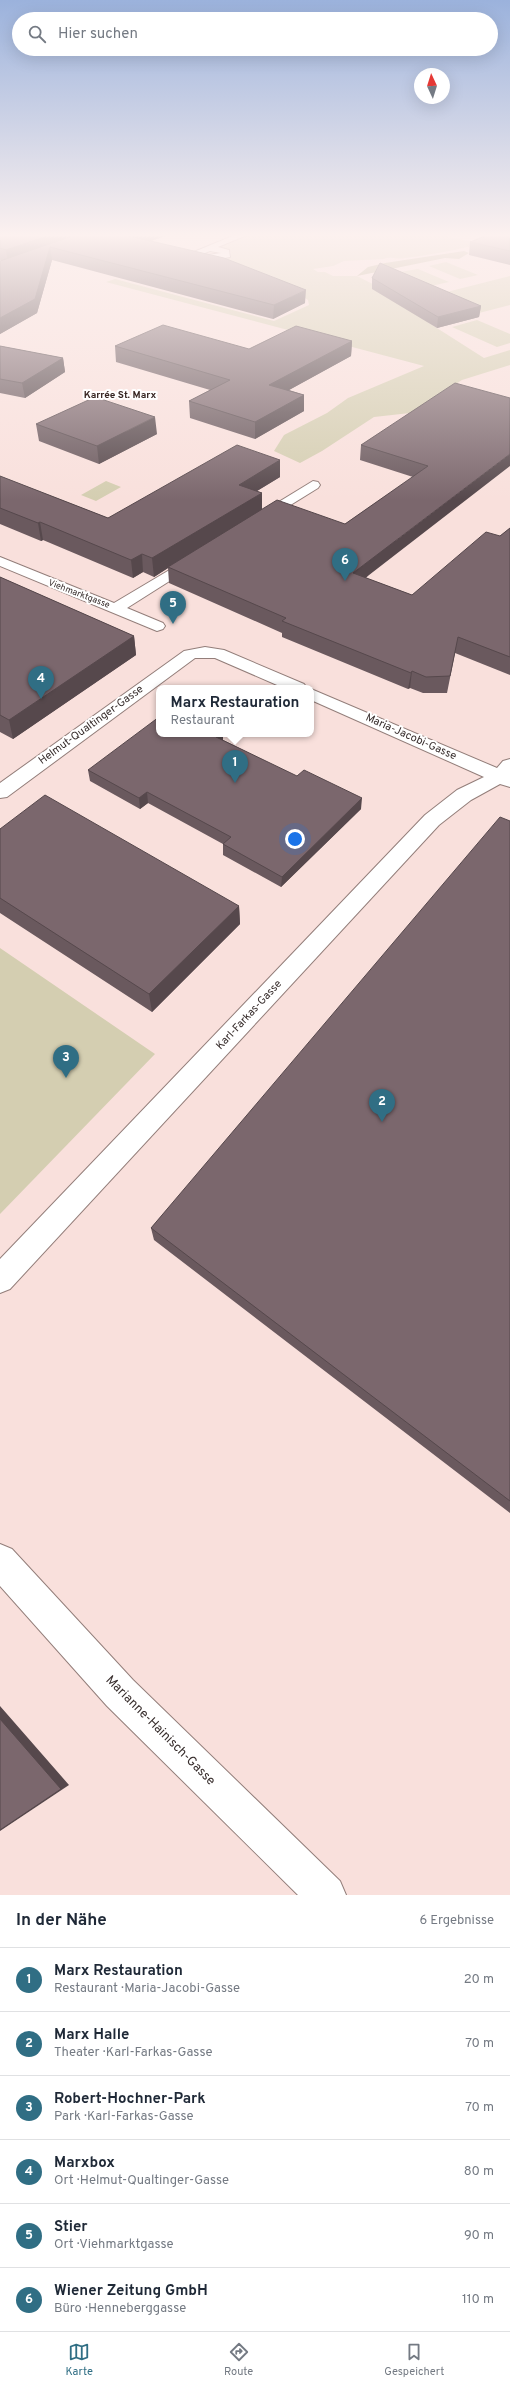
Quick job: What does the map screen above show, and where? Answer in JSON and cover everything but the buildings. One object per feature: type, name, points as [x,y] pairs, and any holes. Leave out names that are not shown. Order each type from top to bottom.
[{"type":"street","points":[[248,526],[313,485]]},
{"type":"street","points":[[116,608],[208,551]]},
{"type":"street","name":"Viehmarktgasse","points":[[0,561],[157,626]]},
{"type":"street","name":"Helmut-Qualtinger-Gasse","points":[[0,792],[161,673],[190,654],[204,652],[218,653],[291,685]]},
{"type":"street","name":"Maria-Jacobi-Gasse","points":[[314,695],[507,774]]},
{"type":"street","name":"Karl-Farkas-Gasse","points":[[0,1280],[432,820],[464,795],[507,774]]},
{"type":"street","name":"Marianne-Hainisch-Gasse","points":[[0,1561],[120,1693],[326,1895]]},
{"type":"shaded area","points":[[263,323],[430,323],[484,358],[510,350],[510,365],[462,380],[410,413],[374,417],[322,451],[300,463],[274,451],[284,435],[327,413],[348,398],[424,366]]},
{"type":"shaded area","points":[[465,323],[485,323],[510,334],[510,343],[497,347],[452,327]]},
{"type":"shaded area","points":[[106,481],[121,487],[96,501],[81,495]]},
{"type":"shaded area","points":[[0,948],[155,1054],[0,1214]]},
{"type":"place","name":"Wiener Zeitung GmbH","points":[[345,581]]},
{"type":"place","name":"Stier","points":[[173,624]]},
{"type":"place","name":"Marxbox","points":[[41,699]]},
{"type":"place","name":"Marx Restauration","points":[[235,783]]},
{"type":"place","name":"Robert-Hochner-Park","points":[[66,1078]]},
{"type":"place","name":"Marx Halle","points":[[382,1122]]},
{"type":"district","name":"Karrée St. Marx","points":[[120,395]]}]
